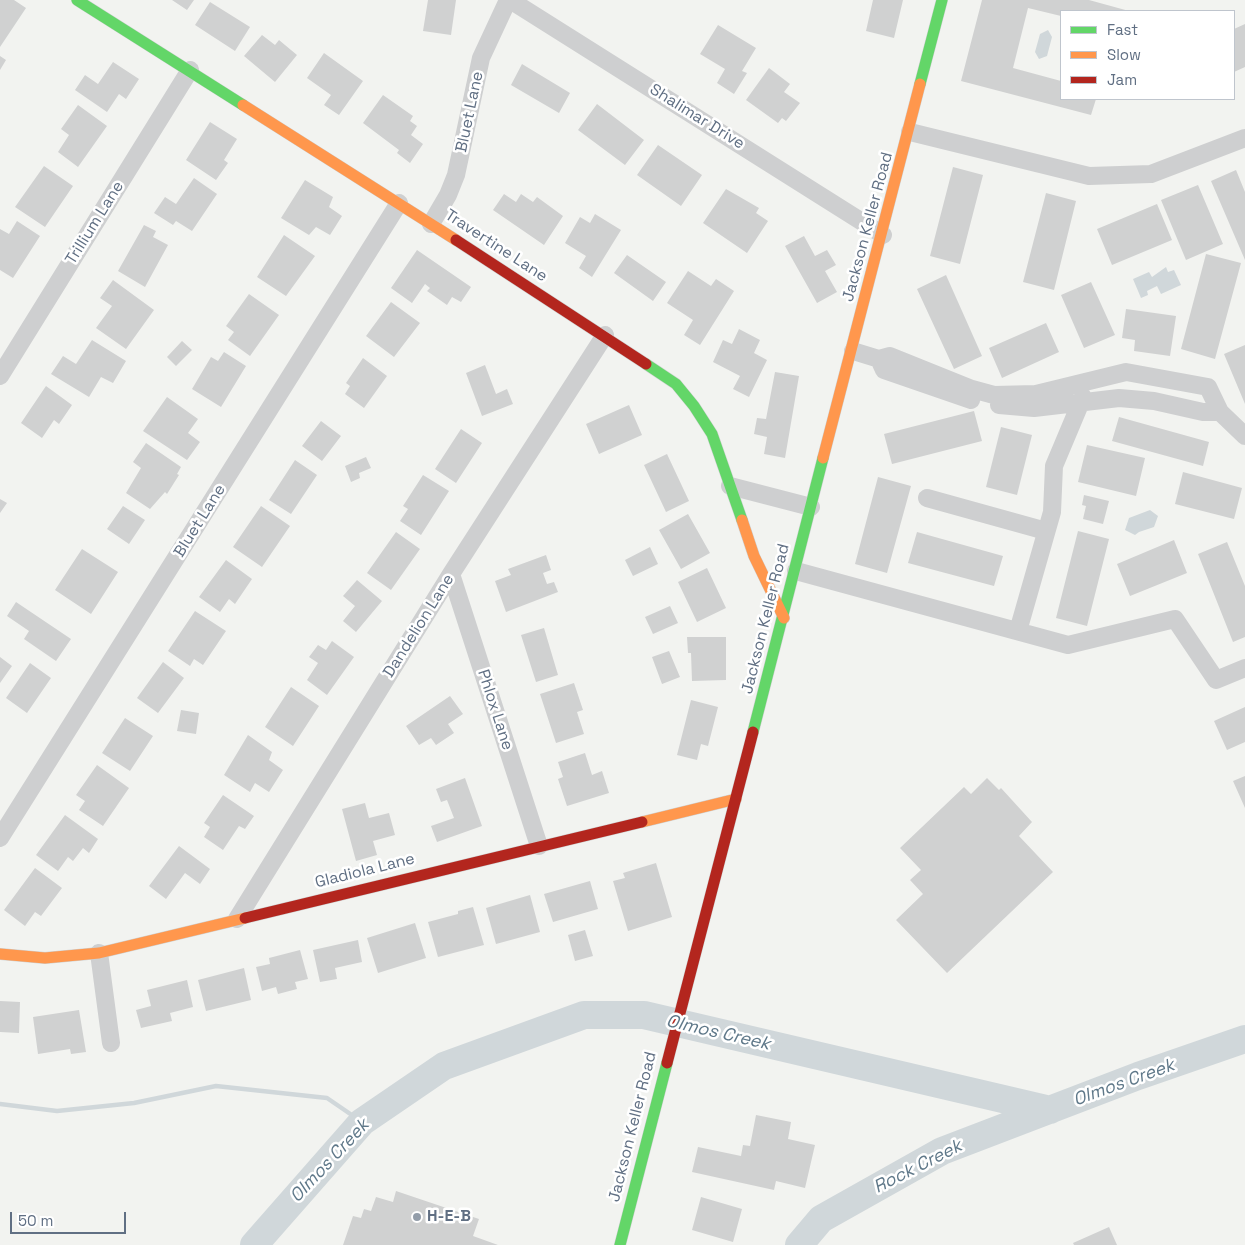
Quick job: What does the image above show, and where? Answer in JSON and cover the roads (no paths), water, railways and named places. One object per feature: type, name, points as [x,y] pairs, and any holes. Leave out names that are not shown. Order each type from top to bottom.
[{"type":"street","name":"Travertine Lane","points":[[77,0],[605,335],[676,384],[694,406],[712,434],[754,556],[784,618]]},
{"type":"street","name":"Bluet Lane","points":[[430,224],[448,195],[456,175],[481,58],[509,0]]},
{"type":"street","name":"Shalimar Drive","points":[[509,0],[883,235]]},
{"type":"street","name":"Jackson Keller Road","points":[[620,1245],[687,980],[784,618],[811,507],[910,132],[942,0]]},
{"type":"street","name":"Trillium Lane","points":[[0,376],[190,70]]},
{"type":"street","points":[[910,132],[1089,176],[1151,174],[1245,138]]},
{"type":"street","name":"Bluet Lane","points":[[0,838],[399,203]]},
{"type":"street","name":"Dandelion Lane","points":[[237,919],[451,574],[605,335]]},
{"type":"street","points":[[853,351],[879,359],[890,356],[972,389],[994,395],[1036,394],[1126,372],[1208,387],[1220,412],[1245,436]]},
{"type":"street","points":[[879,359],[884,370],[964,398],[1034,408],[1119,398],[1154,401],[1203,412],[1220,412]]},
{"type":"street","points":[[1154,401],[1160,378]]},
{"type":"street","points":[[1018,631],[1052,512],[1054,466],[1070,405],[1092,380]]},
{"type":"street","points":[[1060,388],[1070,405]]},
{"type":"street","points":[[730,486],[811,507]]},
{"type":"street","points":[[926,498],[1046,530]]},
{"type":"street","points":[[796,571],[1068,645],[1175,619],[1216,680],[1245,668]]},
{"type":"street","name":"Phlox Lane","points":[[451,574],[539,846]]},
{"type":"street","name":"Gladiola Lane","points":[[0,954],[45,958],[98,953],[736,799]]},
{"type":"street","points":[[98,953],[111,1043]]},
{"type":"waterway","name":"Olmos Creek","points":[[254,1245],[362,1122],[444,1066],[584,1015],[644,1015],[1050,1110]]},
{"type":"waterway","name":"Rock Creek","points":[[799,1245],[821,1219],[942,1151],[1138,1076],[1245,1039]]},
{"type":"waterway","points":[[0,1104],[57,1111],[134,1103],[216,1086],[327,1098],[362,1122]]},
{"type":"place","name":"H-E-B","points":[[417,1217]]}]
